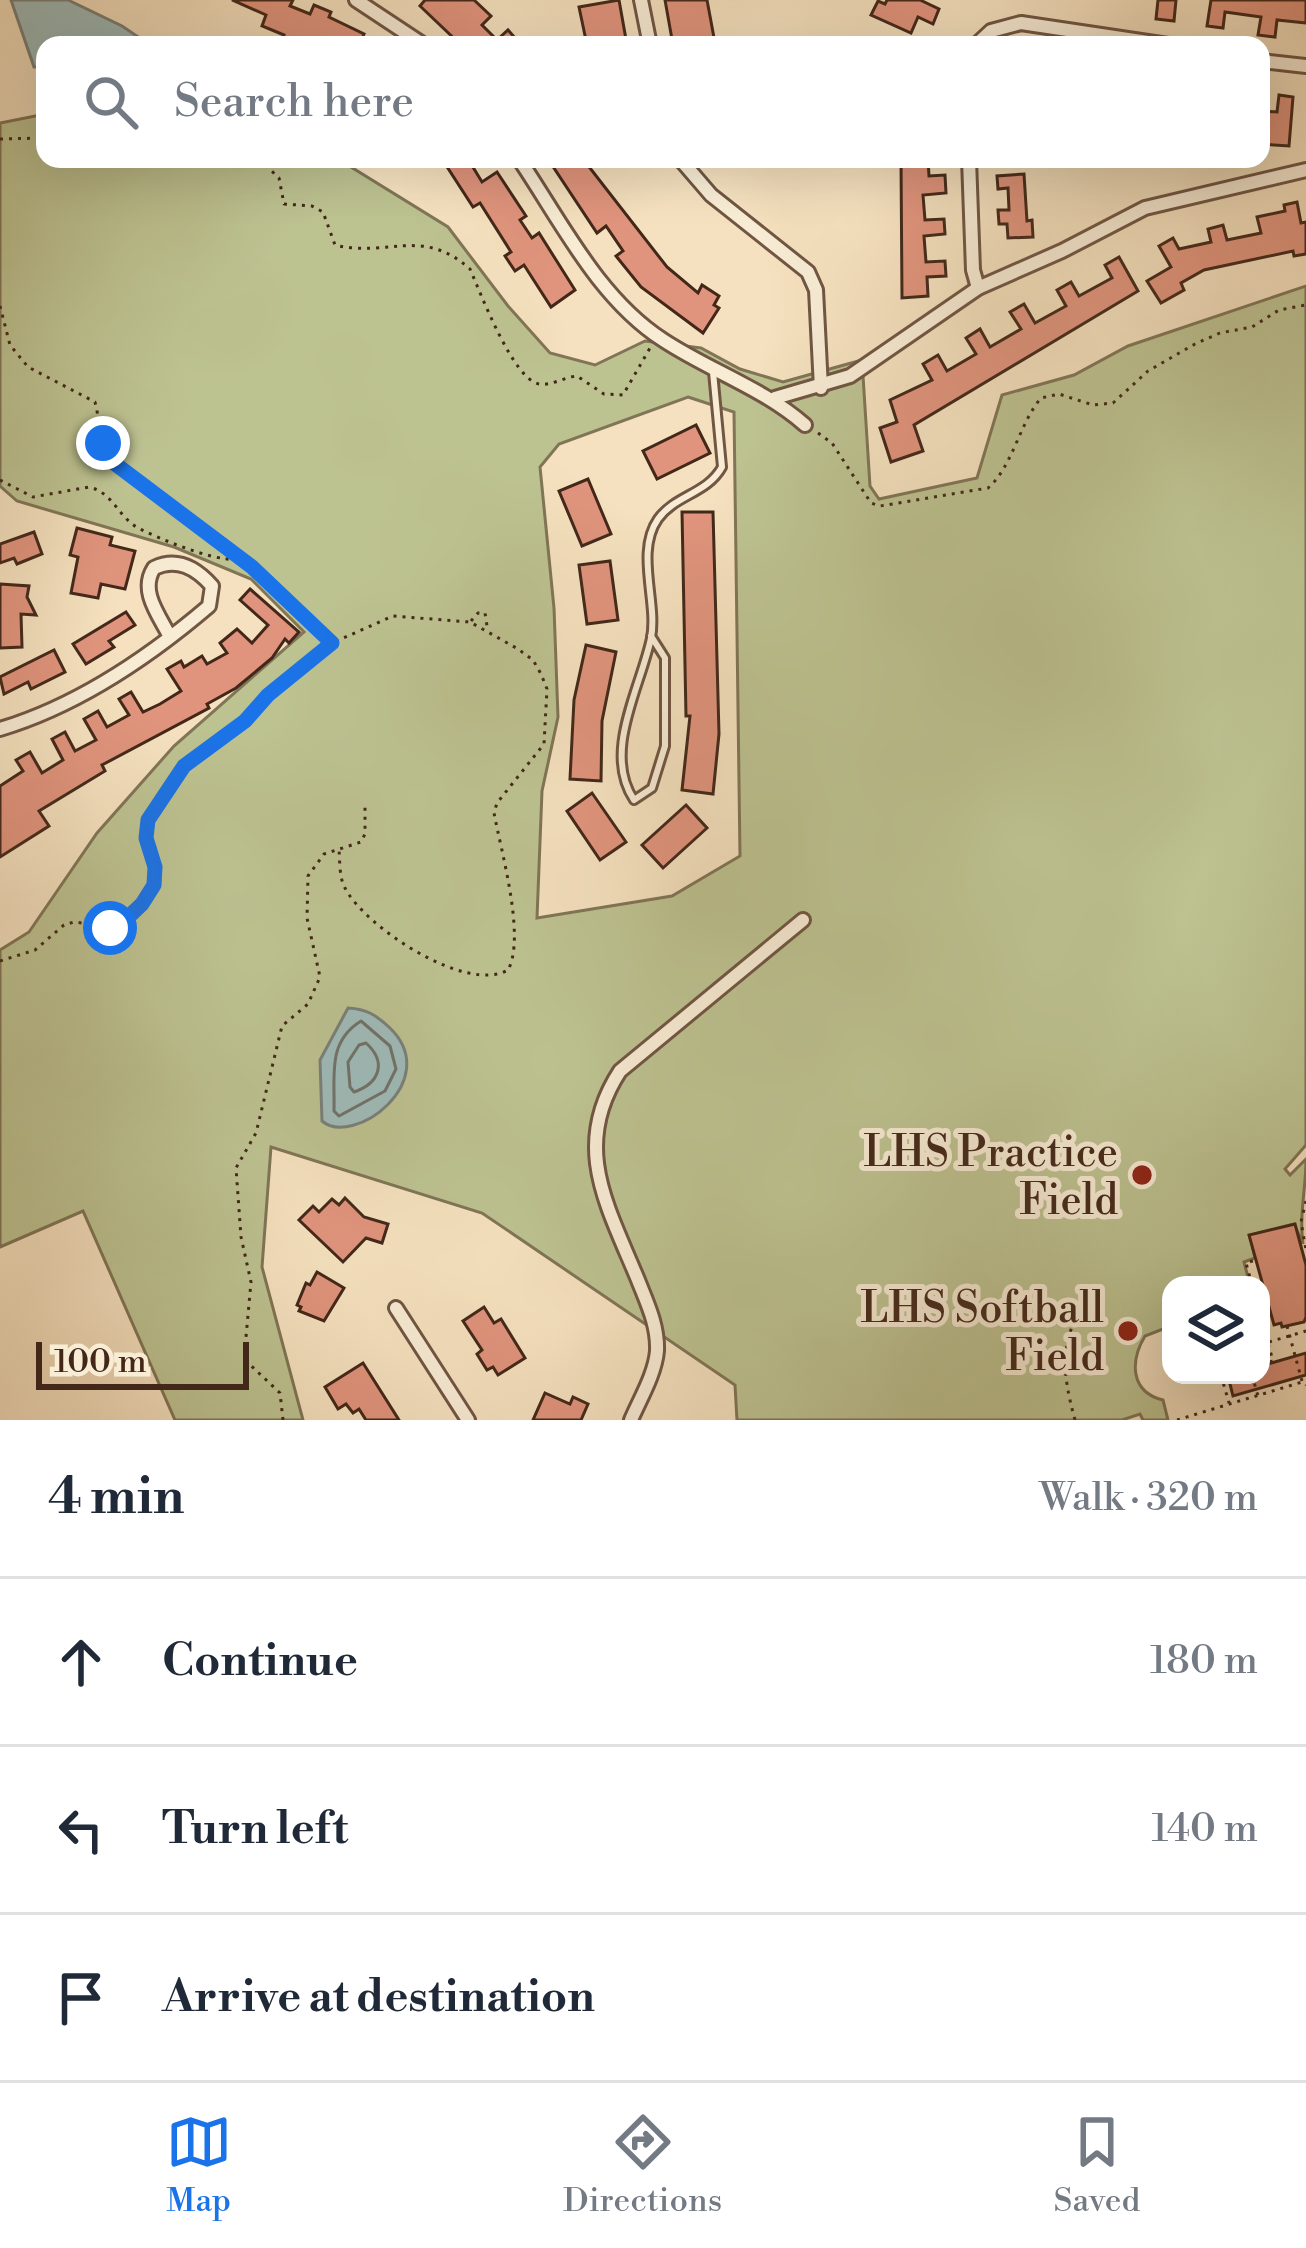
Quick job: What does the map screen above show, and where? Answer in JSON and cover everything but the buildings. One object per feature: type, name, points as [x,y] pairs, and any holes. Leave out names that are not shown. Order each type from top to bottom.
[{"type":"street","points":[[356,0],[410,36]]},
{"type":"street","points":[[641,0],[648,36]]},
{"type":"street","points":[[986,36],[1021,23],[1108,36]]},
{"type":"street","points":[[1270,63],[1306,66]]},
{"type":"street","points":[[525,168],[584,260],[658,337],[775,398],[806,425]]},
{"type":"street","points":[[688,168],[711,195],[808,272],[816,290],[821,388]]},
{"type":"street","points":[[969,168],[973,270],[978,287]]},
{"type":"street","points":[[775,398],[850,376],[978,287],[1063,251],[1144,208],[1306,170]]},
{"type":"street","points":[[0,729],[53,711],[170,637],[209,606],[212,586],[200,572],[174,563],[154,568],[147,582],[170,637]]},
{"type":"street","points":[[631,1420],[657,1353],[654,1318],[595,1168],[602,1098],[620,1071],[803,920]]},
{"type":"street","points":[[396,1308],[468,1420]]},
{"type":"lane","points":[[652,636],[664,658],[665,746],[652,788],[634,800],[624,772],[624,735],[652,636],[650,541],[657,520],[715,480],[722,467],[713,368]]},
{"type":"path","points":[[0,140],[36,138]]},
{"type":"path","points":[[268,168],[279,178],[284,204],[312,206],[323,212],[335,245],[396,248],[423,243],[462,262],[470,269],[513,362],[531,381],[549,384],[578,376],[604,394],[623,395],[658,337]]},
{"type":"path","points":[[806,425],[832,443],[871,503],[880,506],[988,488],[996,482],[1041,398],[1059,394],[1093,405],[1112,403],[1148,371],[1196,344],[1252,327],[1279,310],[1306,305]]},
{"type":"path","points":[[0,306],[10,345],[28,368],[95,402],[107,457],[264,578],[332,643]]},
{"type":"path","points":[[0,480],[33,497],[98,489],[139,529],[216,557],[237,558]]},
{"type":"path","points":[[470,622],[484,613],[486,629]]},
{"type":"path","points":[[0,962],[35,950],[74,922],[114,928],[142,904],[156,875],[146,838],[148,820],[184,766],[245,721],[268,695],[332,643],[402,615],[470,622],[533,660],[547,689],[544,744],[494,813],[514,927],[514,959],[508,970],[489,976],[466,971],[400,945],[345,889],[339,850]]},
{"type":"path","points":[[284,1420],[280,1393],[244,1359],[251,1282],[235,1176],[256,1133],[282,1026],[314,995],[320,977],[307,918],[308,875],[324,854],[361,842],[365,805]]},
{"type":"path","points":[[1305,1246],[1301,1222],[1306,1201]]},
{"type":"path","points":[[1250,1276],[1246,1263],[1256,1260]]},
{"type":"path","points":[[1076,1420],[1063,1375],[1070,1326],[1088,1295]]},
{"type":"path","points":[[1177,1420],[1304,1384],[1287,1326]]},
{"type":"path","points":[[1270,1341],[1306,1331]]},
{"type":"path","points":[[1224,1384],[1229,1404]]},
{"type":"path","points":[[1255,1384],[1258,1396]]},
{"type":"green space","points":[[36,116],[36,168],[353,168],[448,227],[550,353],[595,365],[645,341],[701,348],[740,369],[783,382],[862,360],[870,486],[879,499],[977,478],[1002,395],[1074,375],[1128,346],[1306,286],[1306,1145],[1285,1169],[1290,1175],[1306,1159],[1303,1244],[1294,1224],[1250,1235],[1255,1258],[1244,1262],[1248,1276],[1162,1276],[1162,1329],[1145,1336],[1135,1365],[1144,1390],[1163,1400],[1168,1420],[1143,1420],[1140,1414],[1122,1420],[737,1420],[735,1385],[482,1213],[271,1147],[262,1267],[303,1420],[175,1420],[83,1211],[0,1247],[0,950],[29,932],[97,833],[174,746],[304,632],[251,579],[174,547],[17,501],[0,486],[0,123]],"holes":[[[688,397],[734,412],[740,856],[672,896],[537,918],[542,791],[558,717],[554,608],[540,467],[559,444]]]},
{"type":"water","points":[[11,0],[68,0],[137,36],[36,36],[34,67]]},
{"type":"water","points":[[348,1008],[371,1014],[390,1028],[404,1048],[407,1069],[388,1104],[353,1125],[336,1127],[322,1121],[320,1060]]},
{"type":"place","name":"LHS Practice Field","points":[[1142,1175]]},
{"type":"place","name":"LHS Softball Field","points":[[1128,1331]]},
{"type":"route","points":[[103,443],[107,457],[252,567],[332,643],[268,695],[245,721],[184,766],[148,820],[146,838],[156,875],[150,894],[120,925],[110,928]]}]
